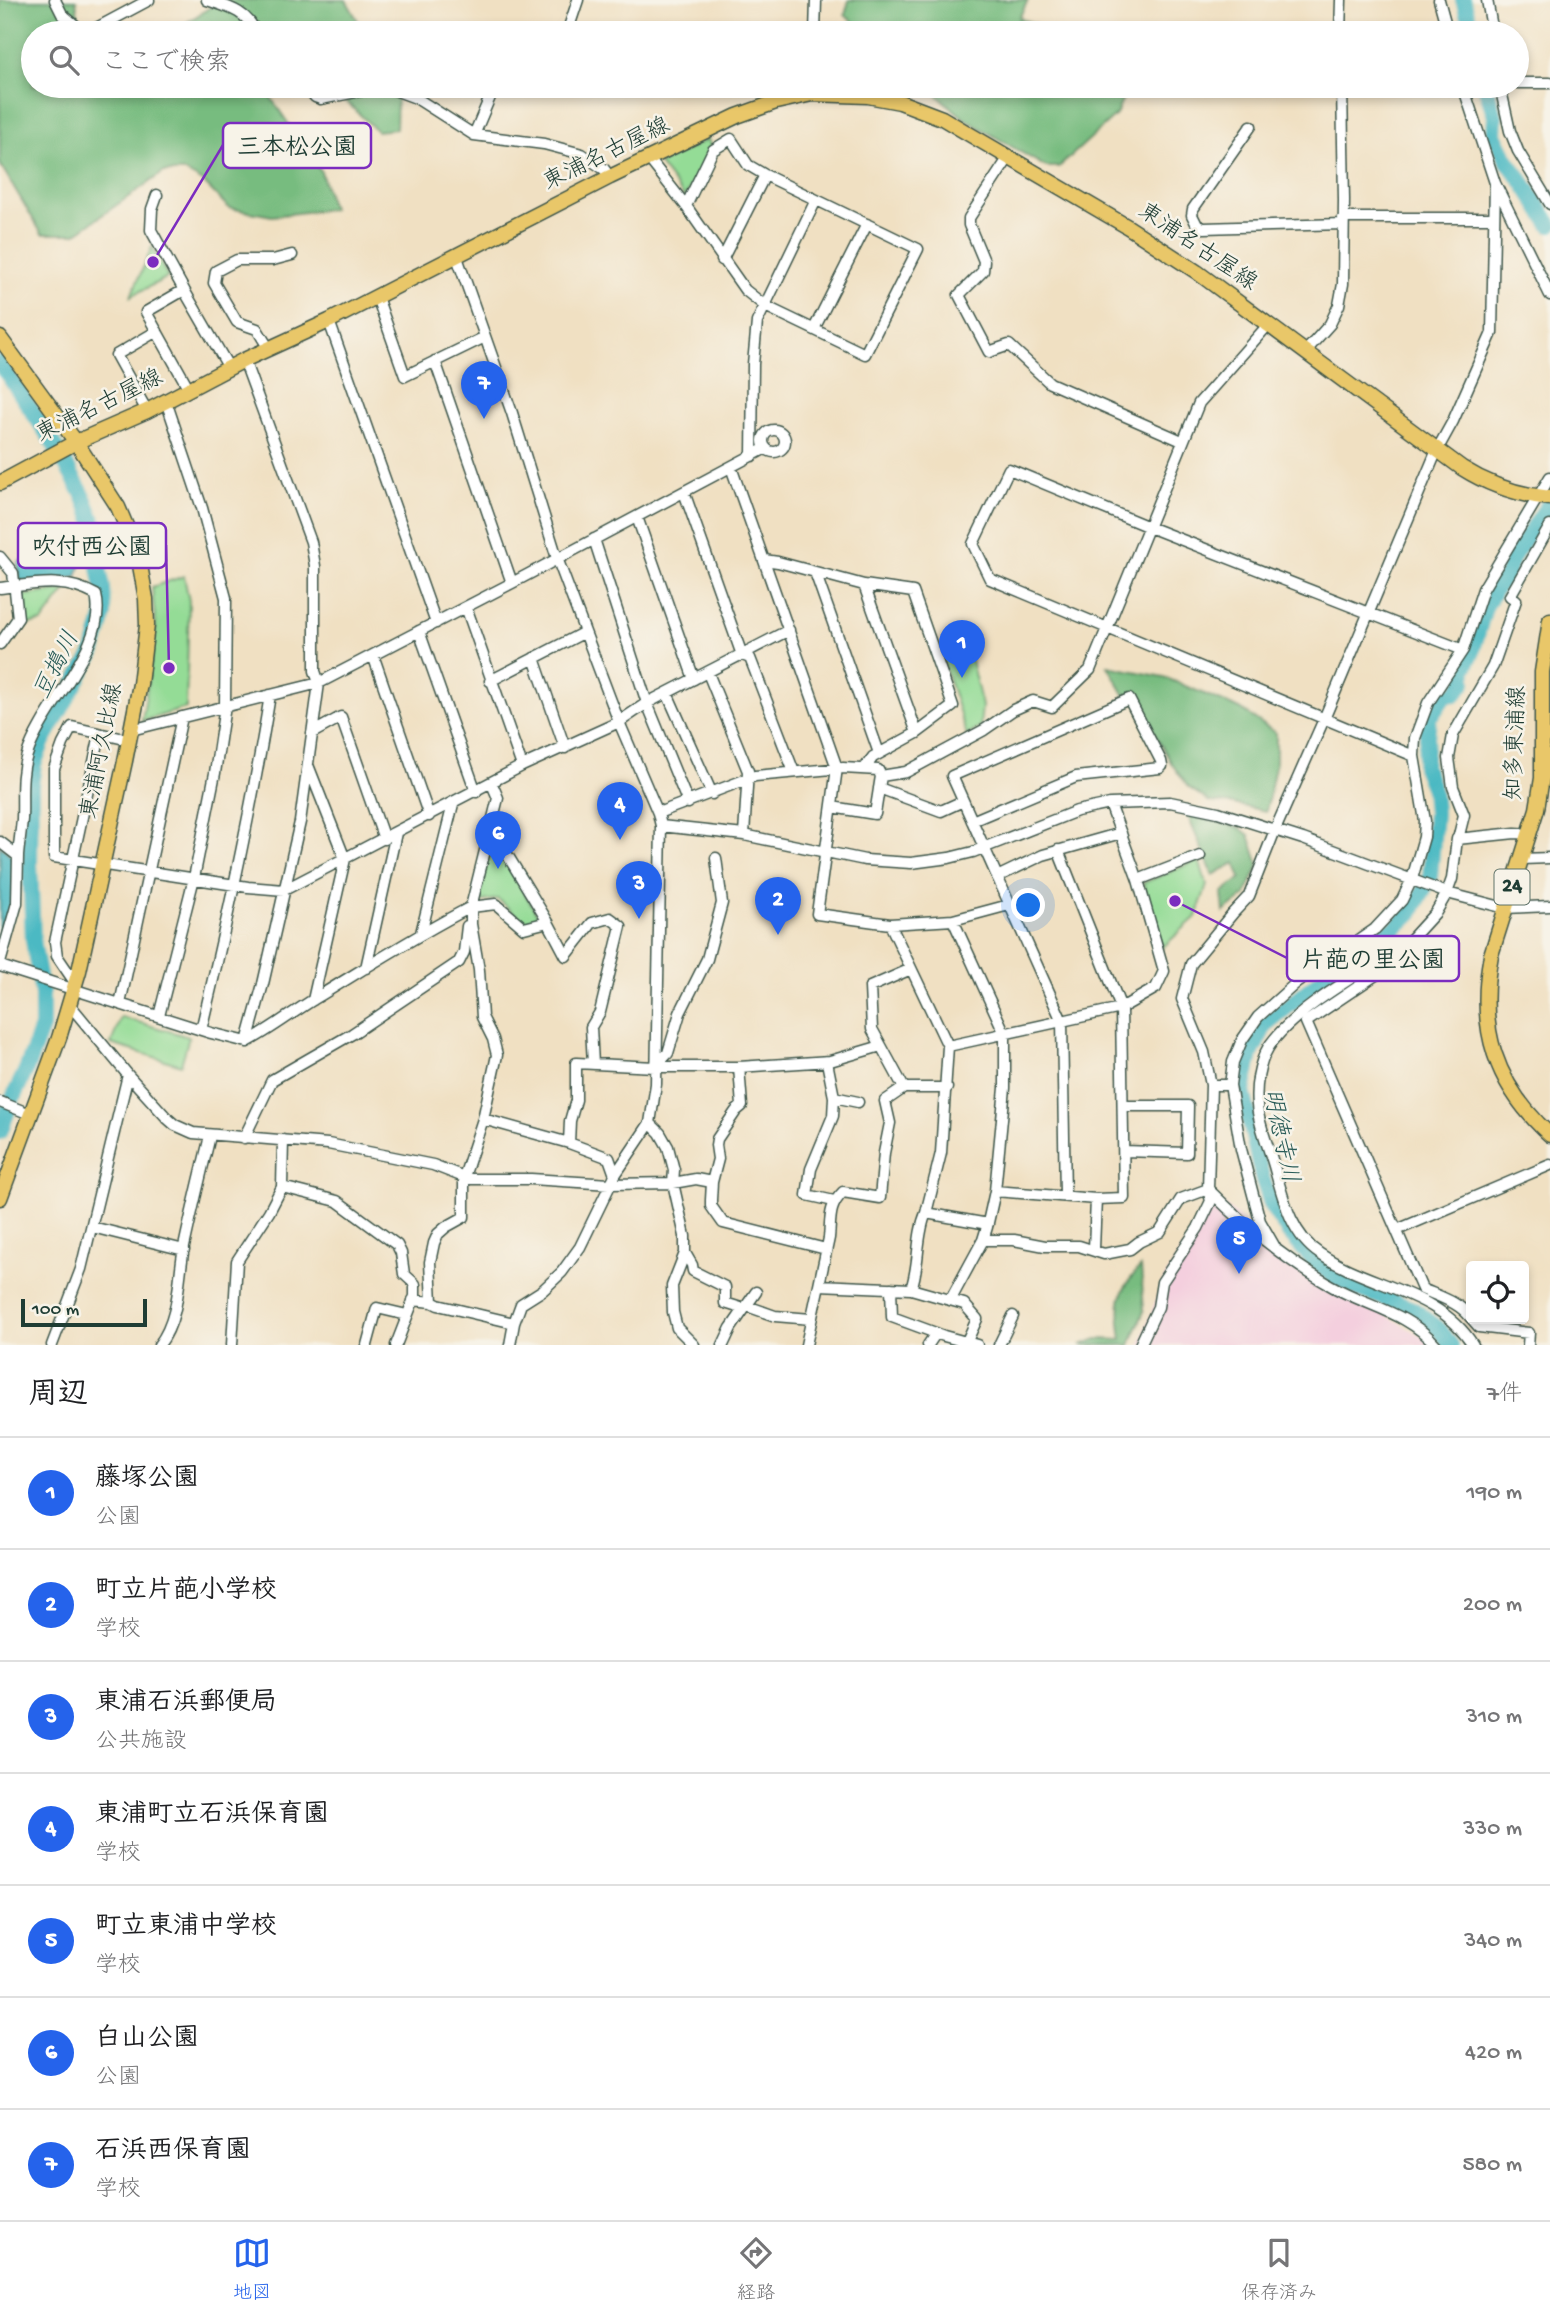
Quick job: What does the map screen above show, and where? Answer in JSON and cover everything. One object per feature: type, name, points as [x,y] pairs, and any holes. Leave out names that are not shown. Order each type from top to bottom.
[{"type":"main road","name":"東浦名古屋線","points":[[0,483],[76,442],[147,411],[244,360],[457,257],[610,177],[737,116],[788,98]]},
{"type":"main road","name":"東浦名古屋線","points":[[879,98],[900,102],[942,118],[1128,227],[1197,272],[1462,468],[1492,485],[1543,497]]},
{"type":"main road","name":"東浦阿久比線","points":[[0,338],[76,442],[118,508],[130,532],[143,574],[148,625],[130,735],[72,992],[27,1113],[0,1198]]},
{"type":"main road","name":"知多東浦線","points":[[1550,620],[1542,672],[1546,777],[1531,834],[1505,908],[1488,974],[1487,1023],[1494,1052],[1512,1092],[1523,1109],[1550,1135]]},
{"type":"street","points":[[55,0],[62,14],[70,21]]},
{"type":"street","points":[[110,21],[149,0]]},
{"type":"street","points":[[207,0],[241,13],[250,21]]},
{"type":"street","points":[[571,21],[578,0]]},
{"type":"street","points":[[815,21],[816,0]]},
{"type":"street","points":[[1340,21],[1341,0]]},
{"type":"street","points":[[1439,0],[1445,21]]},
{"type":"street","points":[[1487,0],[1491,21]]},
{"type":"street","points":[[1529,83],[1550,83]]},
{"type":"street","points":[[414,98],[474,135],[544,144],[582,155],[604,169],[610,177]]},
{"type":"street","points":[[474,135],[490,98]]},
{"type":"street","points":[[1305,352],[1331,324],[1339,305],[1344,264],[1342,98]]},
{"type":"street","points":[[1467,98],[1495,183],[1550,295]]},
{"type":"street","points":[[1503,98],[1510,131],[1518,151],[1550,204]]},
{"type":"street","points":[[1251,127],[1193,209],[1192,215],[1197,225],[1204,228],[1343,221],[1494,218]]},
{"type":"street","points":[[649,159],[687,206],[722,260],[746,290],[765,306],[865,354],[918,249],[748,165],[732,139],[713,150],[687,206]]},
{"type":"street","points":[[1009,157],[968,218],[968,225],[984,261],[984,271],[959,295],[989,352],[1009,345],[1050,383],[1182,441]]},
{"type":"street","points":[[722,260],[765,175]]},
{"type":"street","points":[[1140,1345],[1158,1307],[1162,1282],[1198,1228],[1210,1201],[1208,1189],[1211,1085],[1204,1052],[1182,999],[1186,979],[1191,964],[1249,896],[1367,612],[1437,450],[1492,333],[1495,183]]},
{"type":"street","points":[[157,195],[152,209],[150,230],[229,368]]},
{"type":"street","points":[[752,456],[757,322],[816,200]]},
{"type":"street","points":[[814,329],[867,225]]},
{"type":"street","points":[[269,349],[257,329],[237,322],[214,283],[214,277],[216,271],[237,260],[273,260],[292,255]]},
{"type":"street","points":[[457,257],[512,413],[558,558],[619,722],[658,813],[660,826],[656,1084],[650,1123],[612,1180],[580,1247],[562,1272],[543,1290],[521,1304],[510,1345]]},
{"type":"street","points":[[184,290],[146,312],[189,389]]},
{"type":"street","points":[[377,297],[405,376],[485,337]]},
{"type":"street","points":[[329,321],[436,623]]},
{"type":"street","points":[[880,782],[906,772],[1033,701],[1052,707],[1090,670],[1199,403],[1268,325]]},
{"type":"street","points":[[147,411],[116,355],[157,331]]},
{"type":"street","points":[[244,360],[311,542],[316,566],[315,671],[318,683],[300,822],[247,1042]]},
{"type":"street","points":[[435,361],[512,583]]},
{"type":"street","points":[[159,1016],[194,878],[225,706],[226,598],[202,508],[166,401]]},
{"type":"street","points":[[766,449],[318,683],[182,717],[130,735],[100,734],[72,727],[62,744],[54,769],[54,857],[284,890],[492,784],[522,766],[619,722],[647,703],[789,630]]},
{"type":"street","points":[[732,467],[837,768],[817,914],[890,924],[953,920],[1010,905]]},
{"type":"street","points":[[1414,756],[990,579],[973,544],[1009,469],[1463,650]]},
{"type":"street","points":[[1276,1249],[1260,1220],[1241,1149],[1230,1085],[1233,1062],[1242,1040],[1258,1017],[1295,984],[1375,929],[1402,900],[1412,879],[1424,837],[1425,821],[1414,756],[1416,738],[1428,704],[1463,650],[1483,589],[1543,497],[1550,477]]},
{"type":"street","points":[[684,492],[742,655],[750,658],[794,772]]},
{"type":"street","points":[[636,517],[694,679]]},
{"type":"street","points":[[1466,1310],[1422,1289],[1307,1022],[1383,970],[1436,912],[1447,893],[1464,815],[1452,787],[1449,758],[1453,735],[1493,666],[1516,600],[1510,596],[1550,526]]},
{"type":"street","points":[[594,539],[647,703],[688,803]]},
{"type":"street","points":[[0,557],[13,573],[18,618],[0,644]]},
{"type":"street","points":[[764,560],[864,585],[913,592],[953,706],[917,733],[878,753],[864,769]]},
{"type":"street","points":[[815,572],[878,753]]},
{"type":"street","points":[[0,588],[66,583],[80,586],[96,595],[100,609],[97,626],[86,651],[35,735],[26,755],[21,780],[22,818],[17,903],[4,966],[72,992],[247,1042],[421,933],[466,909],[496,904],[524,928],[548,922]]},
{"type":"street","points":[[864,585],[917,733]]},
{"type":"street","points":[[466,607],[522,766]]},
{"type":"street","points":[[419,631],[476,792]]},
{"type":"street","points":[[490,681],[585,632]]},
{"type":"street","points":[[373,655],[429,816]]},
{"type":"street","points":[[534,658],[565,748]]},
{"type":"street","points":[[708,673],[748,771],[744,835]]},
{"type":"street","points":[[667,693],[712,794]]},
{"type":"street","points":[[201,1030],[236,885],[270,695]]},
{"type":"street","points":[[972,821],[1076,777],[1160,768],[1161,761],[1129,699],[952,776],[996,877],[1062,1021],[1065,1196]]},
{"type":"street","points":[[120,1004],[182,717]]},
{"type":"street","points":[[312,733],[341,717],[384,839]]},
{"type":"street","points":[[100,734],[55,942],[57,956],[72,992],[128,1075],[175,1125],[193,1133],[210,1136],[328,1144],[433,1166],[469,1179],[612,1180],[673,1184],[696,1179],[712,1182]]},
{"type":"street","points":[[308,764],[345,859],[313,1000]]},
{"type":"street","points":[[658,813],[749,779],[837,768],[878,770],[880,782],[875,814],[832,807]]},
{"type":"street","points":[[880,782],[942,811],[963,801]]},
{"type":"street","points":[[244,1138],[272,1080],[352,1034],[459,962],[466,939],[466,909],[498,798],[492,784]]},
{"type":"street","points":[[660,826],[744,835],[865,860],[903,863],[949,858],[985,848],[1077,811],[1110,804],[1170,802],[1218,812],[1275,830],[1447,893],[1505,908],[1550,905]]},
{"type":"street","points":[[421,933],[453,804]]},
{"type":"street","points":[[948,1046],[1121,1008],[1156,988],[1164,971],[1138,880],[1110,804]]},
{"type":"street","points":[[491,828],[566,956],[592,923],[610,918],[621,926],[600,1012],[591,1027],[593,1064]]},
{"type":"street","points":[[366,968],[396,833]]},
{"type":"street","points":[[996,877],[1058,850],[1121,833]]},
{"type":"street","points":[[1458,839],[1531,834]]},
{"type":"street","points":[[0,842],[18,856]]},
{"type":"street","points":[[995,1191],[1097,1199],[1124,1198],[1121,1008],[1058,850]]},
{"type":"street","points":[[1138,880],[1200,856]]},
{"type":"street","points":[[655,1068],[668,1053],[680,1013],[707,959],[722,903],[716,858]]},
{"type":"street","points":[[1522,859],[1550,858]]},
{"type":"street","points":[[432,1302],[432,1251],[438,1234],[464,1217],[464,1177],[484,1119],[497,1055],[493,1039],[482,1017],[479,970],[466,909]]},
{"type":"street","points":[[951,1299],[983,1241],[988,1224],[995,1191],[1005,1088],[1005,1034],[953,920]]},
{"type":"street","points":[[890,924],[948,1046],[941,1153],[921,1228],[917,1268],[911,1289]]},
{"type":"street","points":[[1413,939],[1331,991],[1283,1030],[1268,1049],[1259,1070],[1256,1105],[1287,1211],[1304,1239],[1319,1254],[1350,1270],[1424,1300],[1463,1329],[1473,1345]]},
{"type":"street","points":[[904,1088],[872,1029],[870,987],[911,969]]},
{"type":"street","points":[[569,1143],[570,1121],[576,1100],[576,1063],[655,1068],[827,1062],[881,1045]]},
{"type":"street","points":[[827,1062],[834,1097],[833,1116],[811,1170],[807,1195],[834,1202]]},
{"type":"street","points":[[739,1067],[742,1104],[717,1139],[718,1159],[712,1182],[711,1206],[725,1224],[826,1249]]},
{"type":"street","points":[[52,1345],[81,1269],[128,1075]]},
{"type":"street","points":[[1211,1085],[1230,1085]]},
{"type":"street","points":[[806,1345],[834,1202],[843,1192],[880,1198],[890,1122],[885,1101],[904,1088],[947,1088]]},
{"type":"street","points":[[834,1097],[858,1101]]},
{"type":"street","points":[[1,1106],[27,1113]]},
{"type":"street","points":[[1124,1106],[1188,1106],[1187,1153],[1124,1152]]},
{"type":"street","points":[[484,1119],[569,1143],[609,1158],[612,1180]]},
{"type":"street","points":[[650,1123],[668,1147],[674,1170],[673,1184],[682,1217],[685,1253],[693,1271],[725,1286],[725,1304],[775,1316],[811,1320]]},
{"type":"street","points":[[159,1345],[170,1329],[184,1250],[210,1136]]},
{"type":"street","points":[[232,1345],[237,1261],[270,1212],[282,1187],[283,1140]]},
{"type":"street","points":[[1396,1230],[1550,1165]]},
{"type":"street","points":[[282,1187],[337,1201],[397,1245],[404,1274],[415,1284],[413,1300],[396,1345]]},
{"type":"street","points":[[1208,1189],[1276,1249],[1331,1286],[1406,1320],[1436,1345]]},
{"type":"street","points":[[983,1241],[1014,1240],[1045,1246],[1079,1246],[1104,1254],[1130,1249],[1160,1232],[1181,1199],[1208,1189]]},
{"type":"street","points":[[1094,1250],[1097,1199]]},
{"type":"street","points":[[926,1213],[988,1224]]},
{"type":"street","points":[[92,1227],[184,1250]]},
{"type":"street","points":[[685,1253],[672,1286],[673,1311],[677,1328],[694,1345]]},
{"type":"street","points":[[819,1285],[891,1288],[911,1289],[951,1299],[964,1304],[977,1320],[972,1343],[892,1317],[891,1288]]},
{"type":"street","points":[[723,1345],[756,1292]]},
{"type":"street","points":[[413,1300],[432,1302],[514,1323]]},
{"type":"street","points":[[367,1345],[377,1308],[407,1315]]},
{"type":"street","points":[[999,1345],[1013,1316]]},
{"type":"street","points":[[1477,1324],[1529,1334],[1528,1345]]},
{"type":"street","points":[[928,1345],[936,1333]]},
{"type":"shaded area","points":[[1219,1200],[1276,1249],[1436,1345],[1140,1345],[1162,1282],[1211,1201]]},
{"type":"green space","points":[[0,0],[76,0],[79,21],[21,21],[21,98],[271,98],[321,172],[332,209],[272,216],[229,208],[203,182],[185,172],[164,172],[75,234],[42,234],[0,164]]},
{"type":"green space","points":[[221,0],[346,0],[358,21],[189,21]]},
{"type":"green space","points":[[849,0],[1028,0],[1019,18],[1027,21],[852,21],[845,15]]},
{"type":"green space","points":[[343,98],[397,98],[396,129],[377,131]]},
{"type":"green space","points":[[940,98],[1123,98],[1116,115],[1059,167],[1046,167],[965,119]]},
{"type":"green space","points":[[708,139],[711,147],[685,198],[659,164]]},
{"type":"green space","points":[[152,247],[168,277],[131,296]]},
{"type":"green space","points":[[184,576],[189,601],[186,708],[142,721],[156,629],[152,587]]},
{"type":"green space","points":[[66,590],[42,622],[20,626],[17,596]]},
{"type":"green space","points":[[966,640],[982,706],[980,727],[967,736],[939,649]]},
{"type":"green space","points":[[1108,666],[1164,677],[1240,709],[1276,733],[1276,761],[1266,811],[1210,802],[1188,787],[1133,695],[1125,696]]},
{"type":"green space","points":[[1187,814],[1240,828],[1249,835],[1259,865],[1245,896],[1224,912],[1222,893],[1241,878],[1235,863],[1213,875]]},
{"type":"green space","points":[[493,839],[540,919],[526,923],[498,899],[476,902]]},
{"type":"green space","points":[[1199,860],[1207,885],[1196,917],[1162,948],[1143,883]]},
{"type":"green space","points":[[121,1017],[189,1037],[181,1065],[111,1044]]},
{"type":"green space","points":[[1141,1267],[1144,1311],[1130,1345],[1081,1345],[1097,1339],[1122,1340],[1120,1300],[1126,1284]]},
{"type":"water","points":[[77,549],[83,557],[77,577],[26,584],[20,580],[18,563],[34,553],[37,561]]},
{"type":"water","points":[[0,846],[14,858],[14,901],[0,949]]},
{"type":"waterway","name":"明徳寺川","points":[[1463,0],[1469,21]]},
{"type":"waterway","name":"明徳寺川","points":[[1489,98],[1495,116],[1494,134],[1508,162],[1550,225]]},
{"type":"waterway","name":"豆搗川","points":[[0,363],[52,441],[82,493],[105,549],[99,568],[104,615],[94,651],[43,741],[34,764],[31,785],[30,864],[33,940],[42,994],[42,1027],[0,1132]]},
{"type":"waterway","name":"明徳寺川","points":[[1451,1345],[1438,1328],[1413,1309],[1332,1276],[1311,1258],[1289,1233],[1272,1207],[1262,1177],[1243,1091],[1251,1054],[1266,1024],[1353,954],[1394,929],[1411,913],[1430,878],[1435,813],[1433,789],[1424,767],[1429,718],[1445,695],[1455,694],[1464,682],[1464,670],[1472,653],[1485,607],[1507,575],[1513,557],[1550,502]]},
{"type":"place","name":"三本松公園","points":[[153,262]]},
{"type":"place","name":"石浜西保育園","points":[[484,419]]},
{"type":"place","name":"吹付西公園","points":[[169,668]]},
{"type":"place","name":"藤塚公園","points":[[962,678]]},
{"type":"place","name":"東浦町立石浜保育園","points":[[620,840]]},
{"type":"place","name":"白山公園","points":[[498,869]]},
{"type":"place","name":"片葩の里公園","points":[[1175,901]]},
{"type":"place","name":"東浦石浜郵便局","points":[[639,919]]},
{"type":"place","name":"町立片葩小学校","points":[[778,935]]},
{"type":"place","name":"町立東浦中学校","points":[[1239,1274]]}]
